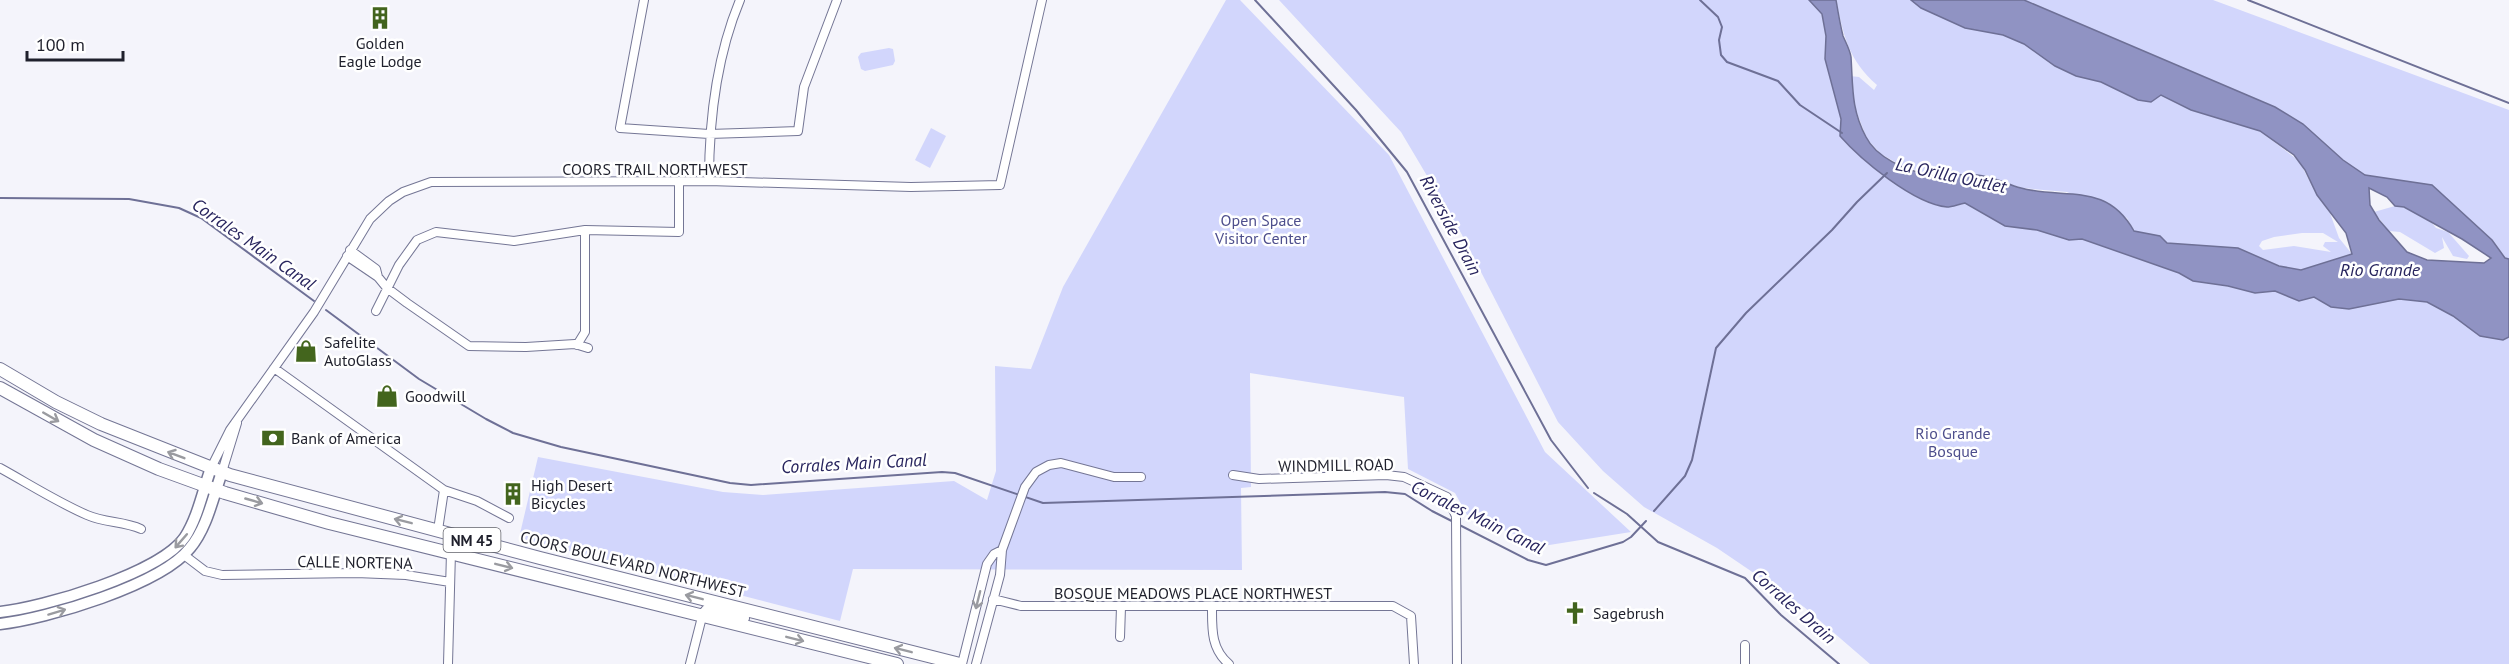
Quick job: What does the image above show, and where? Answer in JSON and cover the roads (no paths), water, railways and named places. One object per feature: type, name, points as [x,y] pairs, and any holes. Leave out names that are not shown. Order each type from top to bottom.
[{"type":"main road","name":"COORS BOULEVARD NORTHWEST","points":[[0,369],[56,402],[101,424],[217,470],[294,494],[961,664]]},
{"type":"main road","name":"COORS BOULEVARD NORTHWEST","points":[[0,388],[94,440],[210,488],[329,523],[897,664]]},
{"type":"main road","points":[[702,617],[707,611],[712,610],[773,625],[794,622]]},
{"type":"street","points":[[644,0],[620,128],[709,134],[798,131],[804,87],[837,0]]},
{"type":"street","points":[[709,181],[709,134],[729,26],[740,0]]},
{"type":"street","name":"COORS TRAIL NORTHWEST","points":[[217,470],[238,419],[314,312],[370,219],[389,201],[403,192],[431,182],[679,180],[911,187],[1000,185],[1042,0]]},
{"type":"street","points":[[376,311],[399,265],[417,240],[436,232],[514,241],[585,230],[679,232],[679,180]]},
{"type":"street","points":[[577,345],[585,332],[585,230]]},
{"type":"street","points":[[348,253],[368,267],[376,269],[378,277],[387,288],[469,346],[577,345],[588,348]]},
{"type":"street","points":[[274,368],[444,490],[477,501],[509,518]]},
{"type":"street","points":[[976,664],[1000,575],[1002,550],[1025,487],[1036,472],[1049,465],[1061,463],[1114,477],[1141,477]]},
{"type":"street","points":[[0,468],[88,516],[129,524],[141,529]]},
{"type":"street","points":[[0,612],[30,607],[117,580],[170,552],[190,529],[217,470]]},
{"type":"street","name":"WINDMILL ROAD","points":[[1233,475],[1259,479],[1386,475],[1404,477],[1447,497],[1456,516],[1454,529],[1457,664]]},
{"type":"street","points":[[0,624],[41,617],[121,591],[166,568],[184,555],[199,534],[210,488]]},
{"type":"street","points":[[438,530],[444,490]]},
{"type":"street","points":[[961,664],[987,564],[994,554],[1002,550]]},
{"type":"street","points":[[448,664],[451,552]]},
{"type":"street","name":"CALLE NORTENA","points":[[184,555],[212,574],[406,575],[450,582]]},
{"type":"street","name":"BOSQUE MEADOWS PLACE NORTHWEST","points":[[993,599],[1021,606],[1393,606],[1412,616],[1414,664]]},
{"type":"street","points":[[1120,637],[1121,607]]},
{"type":"street","points":[[1212,607],[1212,639],[1229,664]]},
{"type":"street","points":[[690,664],[702,617]]},
{"type":"street","points":[[1745,645],[1745,664]]},
{"type":"water","name":"Rio Grande","points":[[1809,0],[1836,0],[1843,36],[1850,54],[1854,98],[1861,127],[1877,151],[1892,162],[1927,174],[1983,176],[2021,188],[2083,195],[2098,199],[2111,205],[2123,215],[2134,231],[2160,236],[2167,243],[2238,248],[2279,266],[2301,270],[2352,254],[2346,233],[2317,195],[2305,170],[2294,155],[2260,131],[2191,110],[2161,95],[2151,102],[2138,100],[2101,82],[2076,76],[2055,66],[2024,44],[2003,35],[1965,28],[1921,8],[1911,0],[2024,0],[2275,107],[2303,124],[2343,160],[2365,175],[2432,185],[2492,240],[2505,258],[2509,259],[2509,337],[2503,340],[2480,336],[2453,316],[2427,302],[2399,299],[2349,309],[2331,307],[2314,297],[2299,301],[2275,291],[2255,293],[2193,281],[2179,273],[2082,239],[2069,240],[2037,230],[2005,226],[1965,203],[1947,207],[1919,198],[1874,168],[1840,136],[1841,119],[1825,59],[1826,36],[1822,14]],"holes":[[[2369,188],[2387,197],[2395,206],[2404,207],[2491,258],[2484,263],[2427,260],[2407,252],[2379,220],[2370,205]]]},
{"type":"waterway","name":"Riverside Drain","points":[[1255,0],[1356,110],[1407,172],[1551,440],[1588,488]]},
{"type":"waterway","points":[[1700,0],[1718,17],[1722,27],[1719,40],[1721,55],[1727,62],[1778,81],[1800,105],[1842,133]]},
{"type":"waterway","points":[[2248,0],[2509,103]]},
{"type":"waterway","name":"La Orilla Outlet","points":[[1654,511],[1685,476],[1692,460],[1716,348],[1746,313],[1887,173]]},
{"type":"waterway","name":"Corrales Main Canal","points":[[0,198],[129,199],[179,208],[201,218],[314,301]]},
{"type":"waterway","name":"Corrales Main Canal","points":[[326,310],[419,379],[513,433],[561,447],[730,483],[751,485],[942,472],[955,473],[1043,503],[1385,492],[1405,494],[1432,511],[1528,560],[1546,565],[1623,542],[1646,521]]},
{"type":"waterway","name":"Corrales Drain","points":[[1594,493],[1627,514],[1658,542],[1745,578],[1781,615],[1839,664]]},
{"type":"place","name":"Golden Eagle Lodge","points":[[380,18]]},
{"type":"place","name":"Safelite AutoGlass","points":[[306,351]]},
{"type":"place","name":"Goodwill","points":[[387,396]]},
{"type":"place","name":"Bank of America","points":[[273,438]]},
{"type":"place","name":"High Desert Bicycles","points":[[513,494]]},
{"type":"place","name":"Sagebrush","points":[[1575,613]]},
{"type":"park label","name":"Open Space Visitor Center","points":[[1261,229]]},
{"type":"park label","name":"Rio Grande Bosque","points":[[1953,442]]}]
